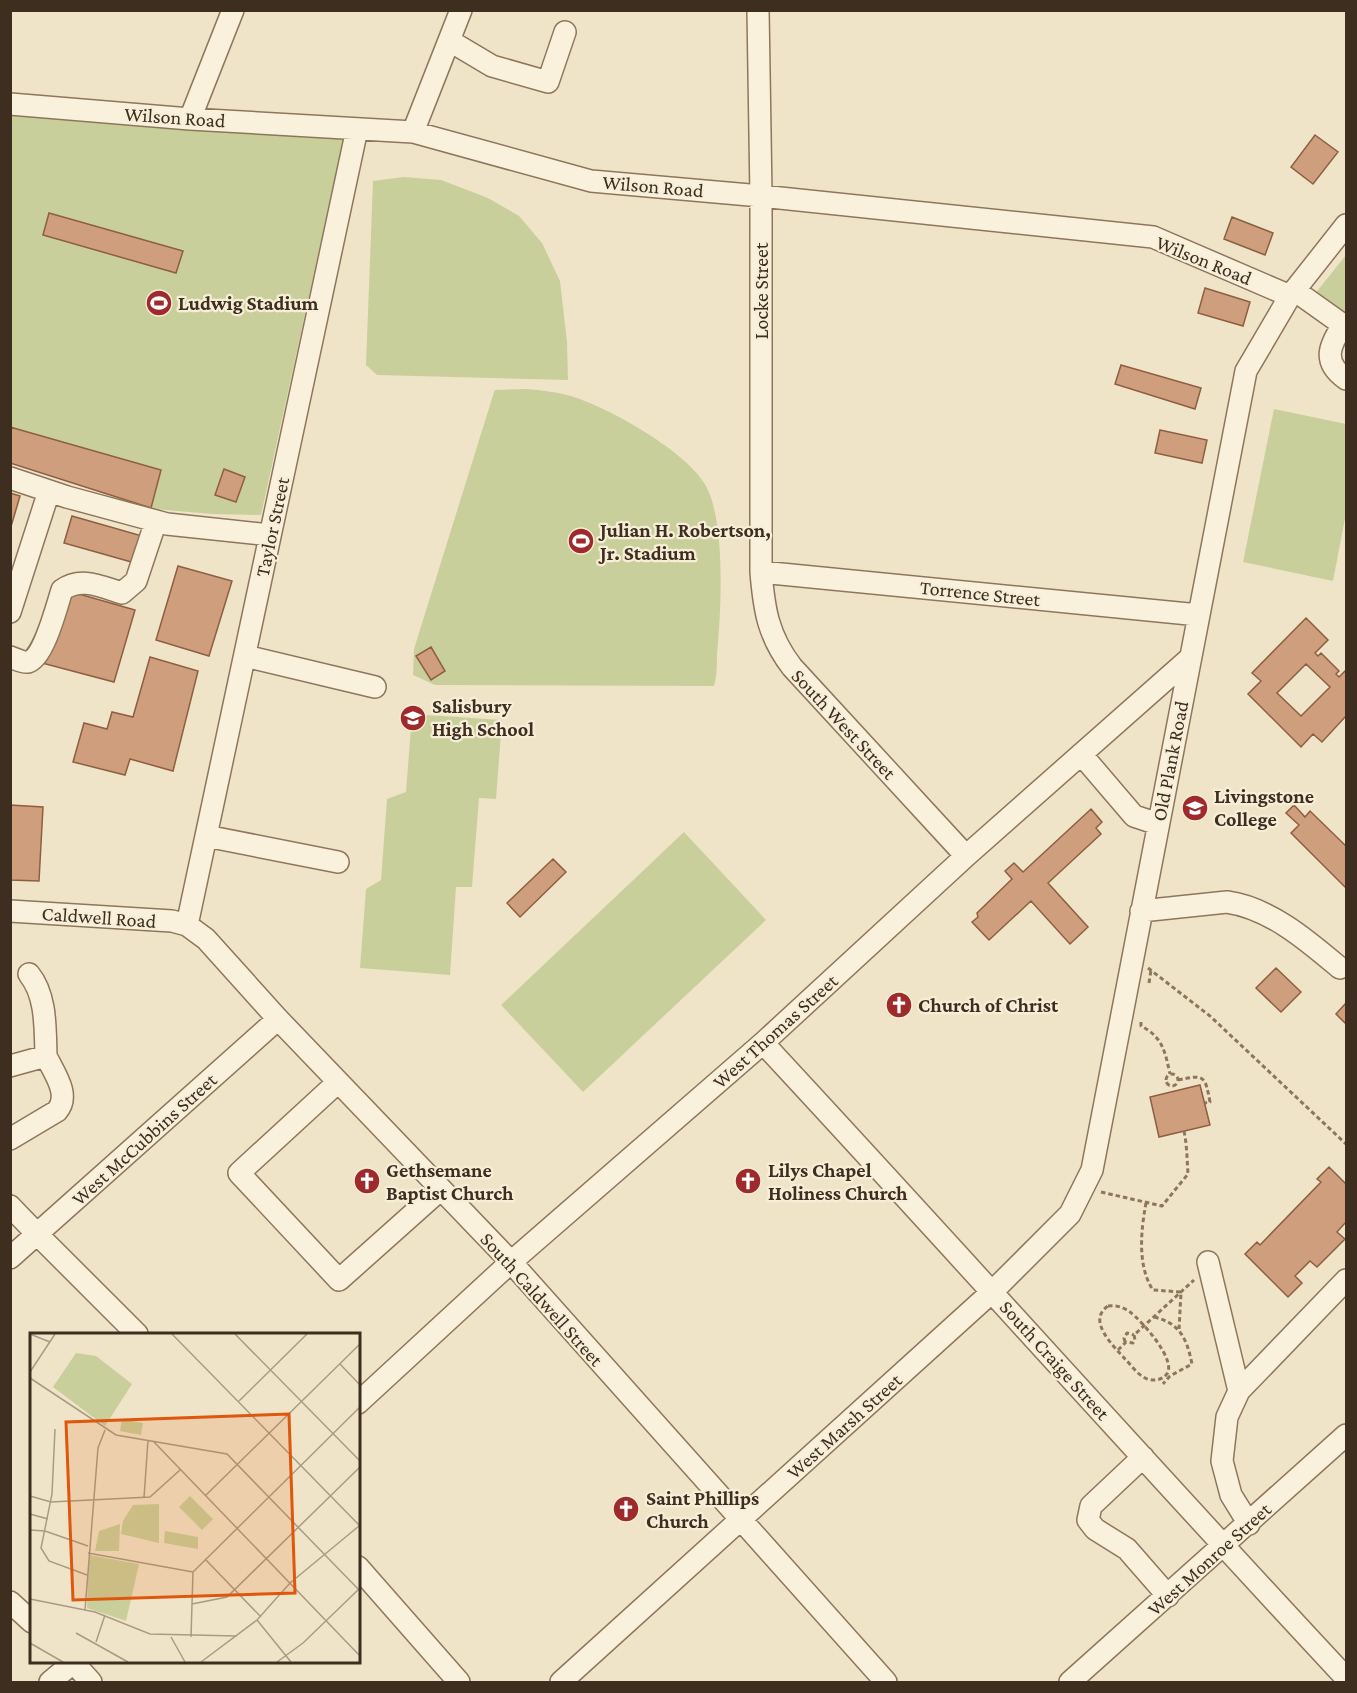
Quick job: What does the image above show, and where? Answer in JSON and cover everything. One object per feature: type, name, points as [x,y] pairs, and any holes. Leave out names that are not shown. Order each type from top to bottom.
[{"type":"street","points":[[190,119],[233,10]]},
{"type":"street","points":[[413,132],[461,10]]},
{"type":"street","name":"Locke Street","points":[[758,10],[761,195],[761,572]]},
{"type":"street","points":[[450,41],[492,66],[549,82],[565,32]]},
{"type":"street","name":"Wilson Road","points":[[10,104],[190,119],[413,132],[591,181],[761,195],[1153,237],[1292,293],[1345,326]]},
{"type":"street","name":"Taylor Street","points":[[187,925],[357,129]]},
{"type":"street","name":"Old Plank Road","points":[[993,1291],[1070,1214],[1092,1170],[1246,371],[1292,293],[1347,225]]},
{"type":"street","points":[[1345,326],[1333,340],[1329,354],[1336,371],[1347,379]]},
{"type":"street","points":[[10,478],[167,524],[270,535]]},
{"type":"street","points":[[10,612],[49,491]]},
{"type":"street","points":[[10,657],[26,662],[37,656],[62,590],[65,588],[84,582],[122,593],[130,587],[136,581],[156,521]]},
{"type":"street","name":"Torrence Street","points":[[761,572],[1199,615]]},
{"type":"street","name":"South West Street","points":[[761,572],[765,613],[778,650],[966,856]]},
{"type":"street","points":[[244,656],[375,687]]},
{"type":"street","name":"West Thomas Street","points":[[360,1401],[511,1262],[763,1043],[966,856],[1190,658]]},
{"type":"street","points":[[1081,754],[1134,816],[1158,824]]},
{"type":"street","points":[[206,836],[338,862]]},
{"type":"street","points":[[1141,911],[1227,902],[1238,904],[1306,939],[1340,968]]},
{"type":"street","name":"Caldwell Road","points":[[10,911],[172,921],[187,925]]},
{"type":"street","name":"South Caldwell Street","points":[[187,925],[206,939],[278,1019],[511,1262],[886,1683]]},
{"type":"street","points":[[10,1139],[57,1112],[63,1096],[46,1056],[42,1001],[29,974]]},
{"type":"street","name":"West McCubbins Street","points":[[10,1258],[278,1019]]},
{"type":"street","name":"South Craige Street","points":[[763,1043],[1347,1678]]},
{"type":"street","points":[[10,1066],[46,1056]]},
{"type":"street","points":[[338,1082],[239,1173],[339,1280],[441,1189]]},
{"type":"street","points":[[10,1206],[135,1333]]},
{"type":"street","points":[[1208,1264],[1239,1390]]},
{"type":"street","points":[[1249,1524],[1231,1495],[1222,1461],[1227,1418],[1239,1390],[1347,1280]]},
{"type":"street","name":"West Marsh Street","points":[[561,1683],[993,1291]]},
{"type":"street","name":"West Monroe Street","points":[[1070,1683],[1347,1435]]},
{"type":"street","points":[[1143,1457],[1091,1506],[1088,1520],[1095,1529],[1127,1549],[1168,1596]]},
{"type":"street","points":[[360,1569],[459,1683]]},
{"type":"street","points":[[10,1602],[30,1620]]},
{"type":"street","points":[[50,1683],[73,1663]]},
{"type":"street","points":[[75,1663],[91,1683]]},
{"type":"path","points":[[1145,965],[1210,1016],[1347,1144]]},
{"type":"path","points":[[1147,992],[1152,970]]},
{"type":"path","points":[[1143,1015],[1141,1026],[1155,1034],[1161,1042],[1170,1074],[1178,1080]]},
{"type":"path","points":[[1170,1074],[1165,1080],[1168,1086],[1176,1085],[1178,1080]]},
{"type":"path","points":[[1178,1080],[1197,1076],[1203,1078],[1206,1081],[1210,1102],[1205,1103]]},
{"type":"path","points":[[1083,1188],[1162,1206],[1188,1174],[1184,1131]]},
{"type":"path","points":[[1146,1203],[1142,1236],[1148,1279],[1154,1290],[1181,1292]]},
{"type":"path","points":[[1134,1335],[1208,1264]]},
{"type":"path","points":[[1179,1330],[1181,1292]]},
{"type":"path","points":[[1154,1317],[1169,1321],[1179,1330],[1192,1364],[1166,1378],[1156,1380],[1144,1378],[1105,1335],[1100,1320],[1104,1309],[1113,1306],[1124,1308],[1132,1314],[1168,1359],[1169,1369],[1166,1378],[1163,1384]]},
{"type":"path","points":[[1126,1342],[1124,1338],[1126,1333],[1134,1335]]},
{"type":"path","points":[[1126,1342],[1133,1343],[1134,1335]]},
{"type":"path","points":[[1118,1350],[1126,1342]]},
{"type":"green space","name":"Ludwig Stadium","points":[[10,113],[344,136],[261,515],[154,509],[11,463]]},
{"type":"green space","points":[[404,177],[441,180],[488,198],[519,216],[542,243],[560,281],[567,342],[568,380],[377,375],[366,365],[373,181]]},
{"type":"green space","points":[[1346,255],[1346,317],[1314,295]]},
{"type":"green space","name":"Julian H. Robertson, Jr. Stadium","points":[[526,389],[571,396],[625,420],[683,459],[706,486],[717,522],[720,568],[720,616],[714,686],[435,685],[413,675],[414,649],[494,392],[495,390]]},
{"type":"green space","points":[[1274,409],[1346,424],[1346,513],[1333,581],[1243,562]]},
{"type":"green space","points":[[412,714],[502,720],[496,799],[479,798],[472,887],[456,887],[450,975],[360,968],[366,889],[381,880],[387,799],[406,792]]},
{"type":"green space","points":[[684,832],[766,920],[583,1092],[501,1005]]},
{"type":"building","points":[[1315,135],[1338,152],[1313,184],[1291,167]]},
{"type":"building","points":[[49,213],[183,251],[176,273],[43,235]]},
{"type":"building","points":[[1232,217],[1273,233],[1265,255],[1224,239]]},
{"type":"building","points":[[1205,288],[1250,302],[1243,326],[1198,313]]},
{"type":"building","points":[[1121,365],[1201,388],[1195,409],[1115,384]]},
{"type":"building","points":[[10,427],[161,470],[151,508],[10,463]]},
{"type":"building","points":[[1160,430],[1207,440],[1202,463],[1155,453]]},
{"type":"building","points":[[224,469],[245,477],[236,502],[215,495]]},
{"type":"building","points":[[10,493],[20,496],[10,530]]},
{"type":"building","points":[[72,516],[142,536],[135,563],[64,543]]},
{"type":"building","points":[[178,566],[232,581],[209,656],[156,640]]},
{"type":"building","points":[[65,590],[135,610],[114,682],[42,663]]},
{"type":"building","points":[[1306,618],[1328,640],[1315,653],[1318,656],[1321,653],[1339,671],[1336,674],[1339,677],[1346,670],[1346,716],[1322,742],[1313,734],[1301,747],[1248,694],[1261,681],[1252,673]],"holes":[[[1306,664],[1330,687],[1301,716],[1277,693]]]},
{"type":"building","points":[[431,647],[445,671],[431,680],[416,656]]},
{"type":"building","points":[[150,657],[198,671],[173,771],[130,759],[125,775],[73,762],[84,723],[107,729],[112,712],[133,717]]},
{"type":"building","points":[[10,805],[43,807],[39,881],[10,880]]},
{"type":"building","points":[[1294,805],[1305,817],[1310,811],[1346,846],[1346,888],[1291,833],[1299,825],[1286,813]]},
{"type":"building","points":[[1091,809],[1102,822],[1096,828],[1101,834],[1048,883],[1088,927],[1070,944],[1031,901],[989,940],[972,922],[978,917],[977,913],[1012,879],[1005,871],[1014,863],[1023,872]]},
{"type":"building","points":[[553,859],[566,872],[520,917],[507,903]]},
{"type":"building","points":[[1276,968],[1301,992],[1281,1012],[1256,988]]},
{"type":"building","points":[[1346,1003],[1346,1024],[1336,1014]]},
{"type":"building","points":[[1200,1085],[1210,1125],[1159,1137],[1150,1097]]},
{"type":"building","points":[[1329,1167],[1346,1184],[1346,1222],[1337,1232],[1345,1239],[1317,1267],[1310,1261],[1295,1276],[1302,1283],[1288,1297],[1245,1254],[1257,1242],[1260,1245],[1321,1182],[1317,1179]]},
{"type":"place","name":"Ludwig Stadium","points":[[159,303]]},
{"type":"place","name":"Julian H. Robertson, Jr. Stadium","points":[[581,541]]},
{"type":"place","name":"Salisbury High School","points":[[413,718]]},
{"type":"place","name":"Livingstone College","points":[[1195,808]]},
{"type":"place","name":"Church of Christ","points":[[899,1005]]},
{"type":"place","name":"Gethsemane Baptist Church","points":[[367,1181]]},
{"type":"place","name":"Lilys Chapel Holiness Church","points":[[748,1181]]},
{"type":"place","name":"Saint Phillips Church","points":[[626,1509]]}]
